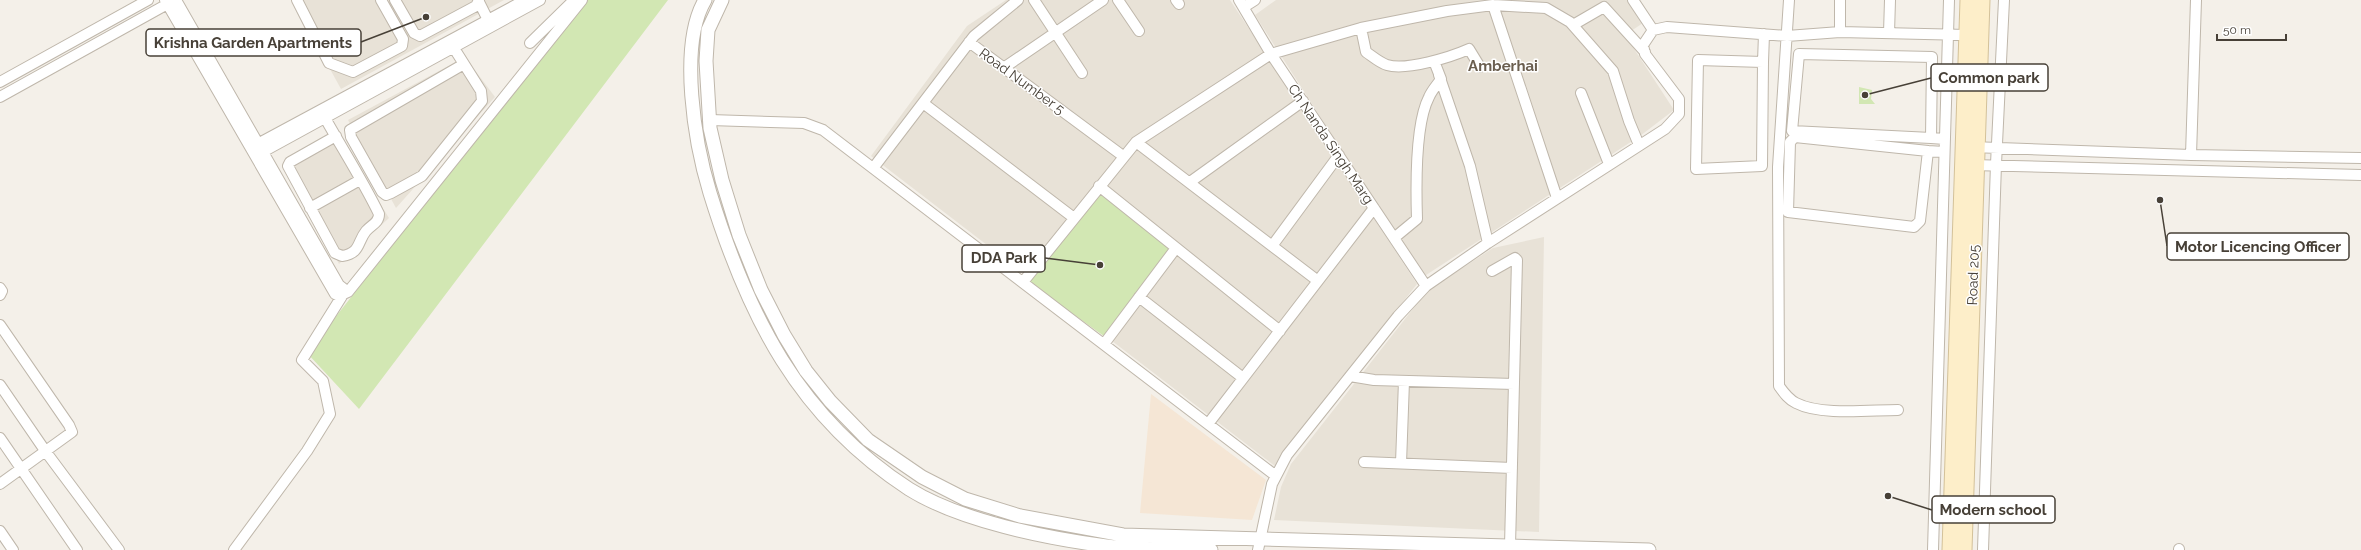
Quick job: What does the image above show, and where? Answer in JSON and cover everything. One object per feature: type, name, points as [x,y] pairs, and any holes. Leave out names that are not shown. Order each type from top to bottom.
[{"type":"main road","name":"Road 205","points":[[1964,550],[1970,165],[1967,35],[1968,0]]},
{"type":"main road","name":"Road 205","points":[[1970,147],[1982,0]]},
{"type":"main road","name":"Road 205","points":[[1950,550],[1970,165]]},
{"type":"street","points":[[0,82],[148,0]]},
{"type":"street","points":[[297,0],[329,63],[353,72],[402,46],[402,39],[381,0]]},
{"type":"street","points":[[395,0],[414,34],[420,36],[476,6],[479,1]]},
{"type":"street","points":[[256,150],[525,0]]},
{"type":"street","points":[[256,150],[325,118],[540,0]]},
{"type":"street","points":[[530,43],[574,0]]},
{"type":"street","points":[[234,550],[308,451],[330,414],[323,381],[302,360],[345,294],[582,0]]},
{"type":"street","points":[[705,0],[700,8],[694,30],[691,61],[695,128],[706,180],[725,241],[746,295],[771,343],[793,379],[817,410],[858,451],[910,490],[957,511],[1015,530],[1106,548],[1121,544],[1260,544],[1510,546],[1649,550]]},
{"type":"street","points":[[722,0],[708,30],[706,61],[710,120],[722,180],[739,235],[761,290],[784,335],[806,371],[830,400],[868,440],[922,477],[965,499],[1020,516],[1107,532],[1121,544],[1211,550]]},
{"type":"street","points":[[969,42],[1018,0]]},
{"type":"street","points":[[1034,0],[1082,73]]},
{"type":"street","points":[[1005,67],[1103,0]]},
{"type":"street","points":[[1118,0],[1139,31]]},
{"type":"street","points":[[1242,4],[1255,0]]},
{"type":"street","points":[[1452,0],[1455,10]]},
{"type":"street","points":[[1633,0],[1653,30]]},
{"type":"street","points":[[1789,0],[1778,167],[1779,386],[1787,397],[1797,404],[1819,410],[1898,410]]},
{"type":"street","points":[[1840,0],[1840,32]]},
{"type":"street","points":[[1889,33],[1890,0]]},
{"type":"street","points":[[1933,550],[1949,0]]},
{"type":"street","points":[[1983,550],[1996,164],[2004,0]]},
{"type":"street","points":[[2191,155],[2196,0]]},
{"type":"street","points":[[0,97],[171,1],[256,150],[345,294]]},
{"type":"street","points":[[479,1],[488,20]]},
{"type":"street","points":[[1023,282],[1123,156],[1136,142],[1271,54],[1361,28],[1455,10],[1513,3],[1546,8],[1558,13],[1573,25],[1613,71],[1629,121],[1639,145]]},
{"type":"street","name":"Ch Nanda Singh Marg","points":[[1242,4],[1271,54],[1426,286]]},
{"type":"street","points":[[1493,5],[1557,198]]},
{"type":"street","points":[[1260,544],[1272,484],[1287,455],[1398,316],[1426,286],[1488,243],[1675,120],[1681,109],[1679,99],[1673,89],[1645,52],[1604,7],[1573,25]]},
{"type":"street","points":[[1645,52],[1643,45],[1653,30],[1667,27],[1787,36],[1840,32],[1967,35]]},
{"type":"street","points":[[1361,28],[1366,52],[1387,65],[1421,64],[1469,50],[1480,67]]},
{"type":"street","points":[[1763,62],[1698,60],[1696,169],[1762,166],[1764,34]]},
{"type":"street","name":"Road Number 5","points":[[874,167],[969,42],[1005,67],[1123,156]]},
{"type":"street","points":[[453,48],[464,64],[481,91],[482,101],[422,176],[391,194],[386,195],[382,192],[351,137],[350,130],[464,64]]},
{"type":"street","points":[[1931,138],[1932,57],[1800,54],[1792,131],[1945,139]]},
{"type":"street","points":[[1434,61],[1470,166],[1488,243]]},
{"type":"street","points":[[1394,238],[1417,219],[1416,166],[1428,98],[1440,78],[1439,75]]},
{"type":"street","points":[[1581,93],[1608,164]]},
{"type":"street","points":[[1190,182],[1303,101]]},
{"type":"street","points":[[923,103],[1074,218]]},
{"type":"street","points":[[325,118],[336,136],[379,214],[379,218],[365,232],[358,248],[349,254],[339,256],[335,253],[288,166],[290,162],[336,136]]},
{"type":"street","points":[[710,120],[804,123],[815,126],[874,167],[1276,476]]},
{"type":"street","points":[[1928,151],[1920,221],[1914,227],[1788,212],[1790,142],[1795,137],[1944,152]]},
{"type":"street","points":[[1136,142],[1318,281]]},
{"type":"street","points":[[700,151],[715,147]]},
{"type":"street","points":[[1970,147],[2191,155],[2361,158]]},
{"type":"street","points":[[1272,246],[1339,155]]},
{"type":"street","points":[[1970,165],[1996,164],[2361,175]]},
{"type":"street","points":[[310,208],[360,180]]},
{"type":"street","points":[[1099,186],[1280,331]]},
{"type":"street","points":[[1208,424],[1374,208]]},
{"type":"street","points":[[1104,344],[1176,248]]},
{"type":"street","points":[[1492,271],[1515,258],[1517,260],[1510,546]]},
{"type":"street","points":[[0,288],[2,291],[0,295]]},
{"type":"street","points":[[1140,297],[1243,378]]},
{"type":"street","points":[[0,325],[71,428],[70,435],[20,468],[0,484]]},
{"type":"street","points":[[1350,376],[1368,380],[1514,384]]},
{"type":"street","points":[[1401,464],[1404,381]]},
{"type":"street","points":[[0,385],[46,452],[119,550]]},
{"type":"street","points":[[0,438],[77,550]]},
{"type":"street","points":[[1364,462],[1512,468]]},
{"type":"street","points":[[1106,548],[1107,532]]},
{"type":"street","points":[[0,533],[13,550]]},
{"type":"shaded area","points":[[292,0],[504,0],[341,89]]},
{"type":"shaded area","points":[[1006,0],[1230,0],[1417,284],[1275,466],[871,156],[967,26]]},
{"type":"shaded area","points":[[1276,0],[1631,0],[1646,21],[1625,35],[1674,110],[1640,136],[1423,277],[1255,15]]},
{"type":"shaded area","points":[[465,57],[495,97],[396,208],[348,120]]},
{"type":"shaded area","points":[[339,138],[389,218],[339,264],[289,168]]},
{"type":"shaded area","points":[[1544,237],[1539,532],[1274,520],[1281,487],[1291,464],[1427,291],[1493,248]]},
{"type":"shaded area","points":[[1151,394],[1266,480],[1252,520],[1140,513]]},
{"type":"green space","points":[[586,0],[668,0],[359,409],[307,353]]},
{"type":"green space","points":[[1859,87],[1872,90],[1871,99],[1875,104],[1859,104]]},
{"type":"green space","points":[[1098,188],[1172,248],[1108,339],[1027,281]]},
{"type":"place","name":"Krishna Garden Apartments","points":[[426,17]]},
{"type":"place","name":"Common park","points":[[1865,95]]},
{"type":"place","name":"Motor Licencing Officer","points":[[2160,200]]},
{"type":"place","name":"DDA Park","points":[[1100,265]]},
{"type":"place","name":"Modern school","points":[[1888,496]]},
{"type":"district","name":"Amberhai","points":[[1503,66]]}]
